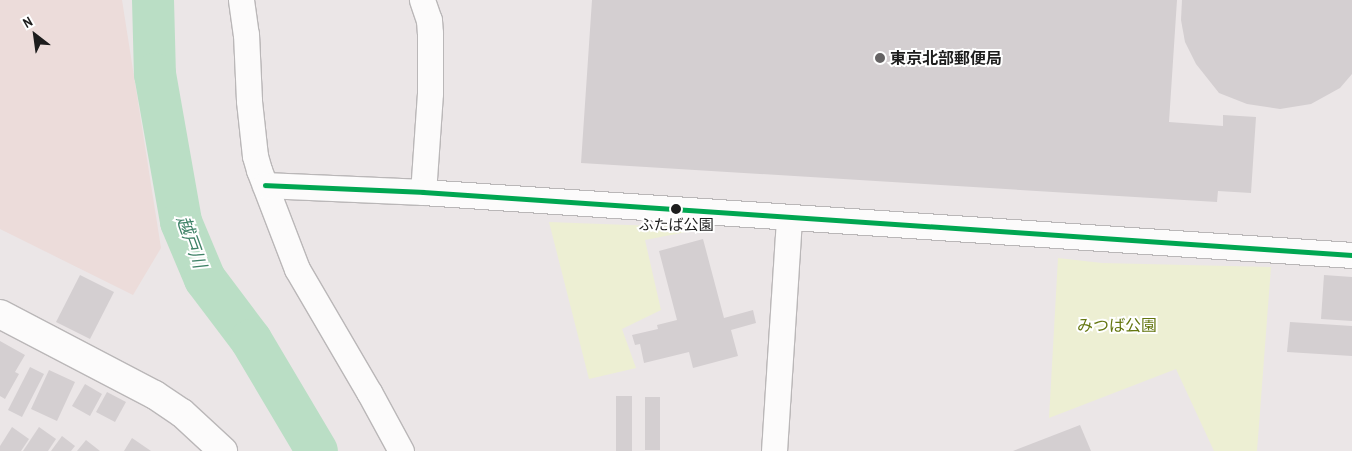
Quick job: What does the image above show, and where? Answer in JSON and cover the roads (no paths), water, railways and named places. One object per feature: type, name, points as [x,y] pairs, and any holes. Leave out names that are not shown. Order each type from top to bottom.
[{"type":"street","points":[[242,0],[255,156],[265,185],[297,269],[401,451]]},
{"type":"street","points":[[422,0],[429,20],[430,33],[430,93],[423,192]]},
{"type":"street","points":[[265,185],[423,192],[1352,256]]},
{"type":"street","points":[[774,451],[790,218]]},
{"type":"street","points":[[0,314],[156,395],[182,412],[223,451]]},
{"type":"waterway","name":"越戸川","points":[[153,0],[155,74],[181,222],[205,279],[251,340],[317,451]]},
{"type":"place","name":"東京北部郵便局","points":[[880,58]]},
{"type":"place","name":"ふたば公園","points":[[676,209]]},
{"type":"park label","name":"みつば公園","points":[[1117,325]]}]
